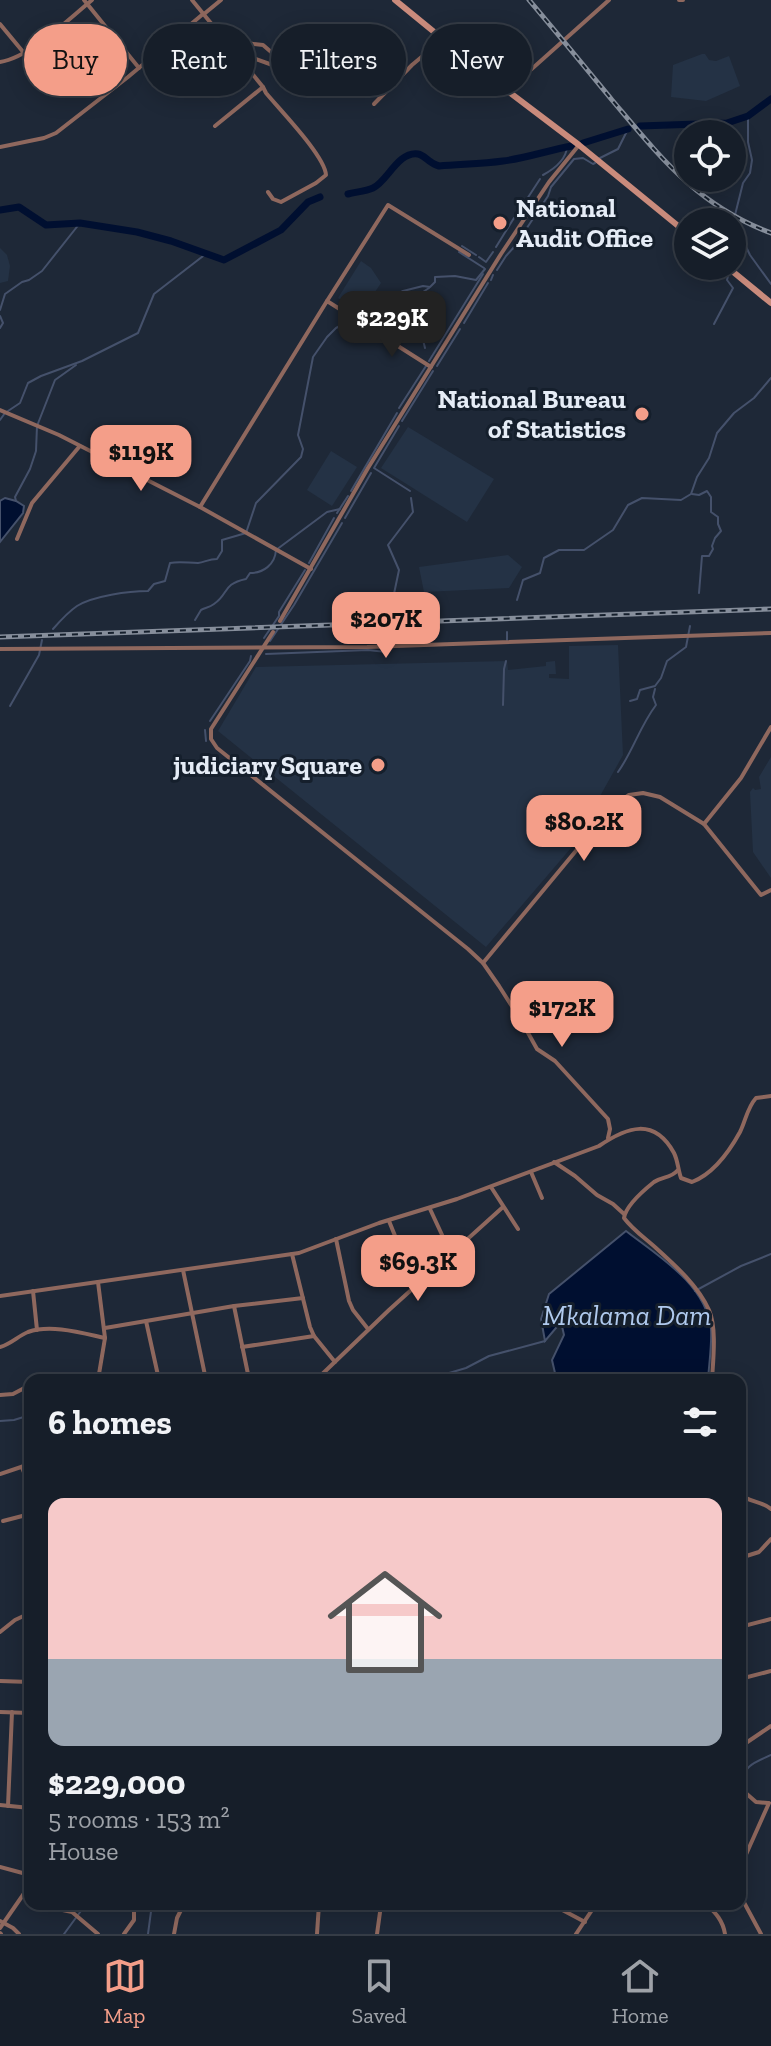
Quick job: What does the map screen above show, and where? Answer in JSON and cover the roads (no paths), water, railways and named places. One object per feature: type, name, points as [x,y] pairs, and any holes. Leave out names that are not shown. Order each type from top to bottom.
[{"type":"main road","points":[[395,0],[425,24]]},
{"type":"main road","points":[[514,96],[674,223]]},
{"type":"main road","points":[[743,280],[771,303]]},
{"type":"street","points":[[192,0],[211,24]]},
{"type":"street","points":[[0,147],[56,133],[221,0]]},
{"type":"street","points":[[532,69],[609,0]]},
{"type":"street","points":[[61,24],[88,1],[139,68]]},
{"type":"street","points":[[0,24],[24,53]]},
{"type":"street","points":[[0,62],[24,54]]},
{"type":"street","points":[[406,71],[422,57]]},
{"type":"street","points":[[255,77],[311,146],[326,170],[326,175],[316,183],[281,202],[273,199],[268,192]]},
{"type":"street","points":[[215,126],[263,87]]},
{"type":"street","points":[[374,104],[382,96]]},
{"type":"street","points":[[280,621],[368,468],[431,367],[530,210],[579,145]]},
{"type":"street","points":[[200,507],[388,205],[469,255]]},
{"type":"street","points":[[327,301],[431,367]]},
{"type":"street","points":[[0,410],[59,435],[200,507],[311,569]]},
{"type":"street","points":[[17,539],[32,503],[79,447]]},
{"type":"street","points":[[273,632],[211,729],[211,739],[217,748],[483,963],[537,1049],[555,1061],[608,1119],[610,1129],[607,1140]]},
{"type":"street","points":[[0,649],[367,647],[771,633]]},
{"type":"street","points":[[704,824],[741,778],[771,727]]},
{"type":"street","points":[[483,963],[615,805],[629,795],[643,793],[660,797],[704,824],[761,895],[771,890]]},
{"type":"street","points":[[0,1296],[292,1254],[491,1187],[599,1146],[629,1130],[648,1129],[658,1135],[672,1151],[681,1178],[692,1182],[703,1178],[716,1166],[741,1130],[749,1105],[756,1098],[771,1096]]},
{"type":"street","points":[[554,1162],[615,1205],[629,1224],[703,1297],[713,1331],[712,1374]]},
{"type":"street","points":[[624,1214],[653,1184],[671,1177],[678,1170]]},
{"type":"street","points":[[531,1172],[542,1198]]},
{"type":"street","points":[[491,1187],[518,1229]]},
{"type":"street","points":[[322,1374],[503,1207]]},
{"type":"street","points":[[430,1209],[443,1237],[454,1251]]},
{"type":"street","points":[[389,1221],[404,1258],[422,1280]]},
{"type":"street","points":[[336,1239],[349,1301],[368,1330]]},
{"type":"street","points":[[292,1254],[314,1336],[335,1362]]},
{"type":"street","points":[[183,1270],[205,1374]]},
{"type":"street","points":[[98,1282],[105,1328],[99,1374]]},
{"type":"street","points":[[33,1291],[37,1330]]},
{"type":"street","points":[[105,1328],[234,1306],[303,1298]]},
{"type":"street","points":[[234,1306],[248,1374]]},
{"type":"street","points":[[146,1321],[158,1374]]},
{"type":"street","points":[[0,1347],[37,1330],[59,1330],[105,1338]]},
{"type":"street","points":[[242,1347],[314,1336]]},
{"type":"street","points":[[0,1395],[13,1394],[24,1388]]},
{"type":"street","points":[[0,1474],[24,1464]]},
{"type":"street","points":[[22,1467],[24,1472]]},
{"type":"street","points":[[746,1497],[771,1509]]},
{"type":"street","points":[[3,1521],[24,1516]]},
{"type":"street","points":[[746,1556],[759,1552],[771,1539]]},
{"type":"street","points":[[0,1632],[24,1616]]},
{"type":"street","points":[[746,1625],[771,1619]]},
{"type":"street","points":[[746,1677],[771,1671]]},
{"type":"street","points":[[0,1681],[24,1682]]},
{"type":"street","points":[[0,1712],[24,1713]]},
{"type":"street","points":[[8,1806],[12,1712]]},
{"type":"street","points":[[746,1742],[771,1726]]},
{"type":"street","points":[[0,1776],[9,1776]]},
{"type":"street","points":[[746,1793],[756,1802],[770,1803],[746,1855]]},
{"type":"street","points":[[0,1805],[24,1807]]},
{"type":"street","points":[[0,1867],[24,1876]]},
{"type":"street","points":[[1,1928],[24,1898]]},
{"type":"street","points":[[746,1906],[761,1934]]},
{"type":"street","points":[[63,1910],[72,1912],[98,1934]]},
{"type":"street","points":[[124,1934],[134,1920],[134,1910]]},
{"type":"street","points":[[174,1934],[181,1910]]},
{"type":"street","points":[[317,1934],[319,1910]]},
{"type":"street","points":[[377,1934],[380,1910]]},
{"type":"street","points":[[562,1910],[585,1922]]},
{"type":"street","points":[[576,1934],[592,1910]]},
{"type":"street","points":[[714,1910],[723,1924],[725,1934]]},
{"type":"street","points":[[1,1928],[13,1928],[19,1934]]},
{"type":"water","points":[[5,498],[24,506],[23,513],[0,542],[0,501]]},
{"type":"water","name":"Mkalama Dam","points":[[626,1231],[679,1272],[700,1298],[711,1329],[709,1374],[554,1374],[552,1360],[564,1335],[561,1322],[545,1341],[541,1319],[549,1294]]},
{"type":"waterway","points":[[640,126],[727,123],[748,116],[771,99]]},
{"type":"waterway","points":[[737,208],[752,160],[748,116]]},
{"type":"waterway","points":[[600,158],[618,149],[628,129]]},
{"type":"waterway","points":[[583,143],[628,129]]},
{"type":"waterway","points":[[348,194],[378,185],[404,157],[411,154],[420,155],[439,166],[503,161],[572,146]]},
{"type":"waterway","points":[[543,175],[562,160],[567,147]]},
{"type":"waterway","points":[[497,270],[551,187],[574,159],[583,158],[595,163]]},
{"type":"waterway","points":[[525,202],[540,179]]},
{"type":"waterway","points":[[0,210],[19,207],[46,225],[80,223],[137,232],[224,260],[281,230],[308,202],[320,197]]},
{"type":"waterway","points":[[517,214],[522,206]]},
{"type":"waterway","points":[[496,247],[514,218]]},
{"type":"waterway","points":[[0,310],[5,294],[42,271],[80,223]]},
{"type":"waterway","points":[[462,246],[476,255]]},
{"type":"waterway","points":[[746,247],[771,284]]},
{"type":"waterway","points":[[459,252],[484,268]]},
{"type":"waterway","points":[[479,257],[486,262],[493,252]]},
{"type":"waterway","points":[[0,420],[20,403],[28,383],[138,333],[154,294],[207,253]]},
{"type":"waterway","points":[[53,629],[70,611],[84,602],[148,591],[154,584],[165,581],[170,563],[217,559],[222,551],[222,540],[246,533],[256,503],[301,457],[303,449],[298,435],[313,357],[327,337],[336,328],[403,291],[430,287],[435,277],[455,276],[476,280],[485,269]]},
{"type":"waterway","points":[[429,361],[483,274]]},
{"type":"waterway","points":[[491,280],[493,275]]},
{"type":"waterway","points":[[714,324],[733,288],[727,280]]},
{"type":"waterway","points":[[464,323],[488,283]]},
{"type":"waterway","points":[[425,348],[415,307],[423,292],[429,288]]},
{"type":"waterway","points":[[0,316],[3,323],[0,328]]},
{"type":"waterway","points":[[437,366],[460,329]]},
{"type":"waterway","points":[[16,501],[15,497],[36,451],[37,426],[55,380],[76,365]]},
{"type":"waterway","points":[[399,408],[426,366]]},
{"type":"waterway","points":[[402,421],[433,371]]},
{"type":"waterway","points":[[517,600],[523,580],[540,573],[544,558],[559,550],[584,550],[613,530],[628,505],[642,498],[681,500],[691,494],[709,458],[717,433],[771,378]]},
{"type":"waterway","points":[[351,491],[397,413]]},
{"type":"waterway","points":[[399,426],[374,468],[410,491]]},
{"type":"waterway","points":[[345,518],[371,473]]},
{"type":"waterway","points":[[692,494],[707,491],[711,497],[711,512],[718,517],[721,531],[709,556],[702,556],[699,593]]},
{"type":"waterway","points":[[337,513],[348,496]]},
{"type":"waterway","points":[[391,608],[399,570],[388,545],[413,512],[411,498]]},
{"type":"waterway","points":[[195,620],[201,610],[219,600],[229,586],[246,579],[250,573],[268,567],[276,550],[327,512],[340,509]]},
{"type":"waterway","points":[[309,563],[334,518]]},
{"type":"waterway","points":[[270,641],[342,523]]},
{"type":"waterway","points":[[264,638],[305,570]]},
{"type":"waterway","points":[[630,701],[637,699],[640,690],[655,686],[667,661],[686,647],[690,626]]},
{"type":"waterway","points":[[507,632],[507,640]]},
{"type":"waterway","points":[[387,638],[388,633]]},
{"type":"waterway","points":[[10,706],[39,655],[42,640]]},
{"type":"waterway","points":[[266,654],[386,652]]},
{"type":"waterway","points":[[210,721],[251,656]]},
{"type":"waterway","points":[[503,705],[506,661]]},
{"type":"waterway","points":[[618,772],[656,705],[653,697],[655,689]]},
{"type":"waterway","points":[[205,730],[206,741]]},
{"type":"waterway","points":[[695,1291],[771,1254]]},
{"type":"waterway","points":[[446,1374],[489,1356],[545,1341]]},
{"type":"waterway","points":[[0,1421],[24,1417]]},
{"type":"waterway","points":[[746,1771],[755,1762],[771,1755]]},
{"type":"waterway","points":[[64,1934],[82,1910]]},
{"type":"waterway","points":[[148,1934],[151,1910]]},
{"type":"railway","points":[[529,0],[647,141],[682,178],[722,209],[771,233]]},
{"type":"railway","points":[[0,637],[771,609]]},
{"type":"place","name":"National Audit Office","points":[[500,223]]},
{"type":"place","name":"National Bureau of Statistics","points":[[642,414]]},
{"type":"place","name":"judiciary Square","points":[[378,765]]}]
